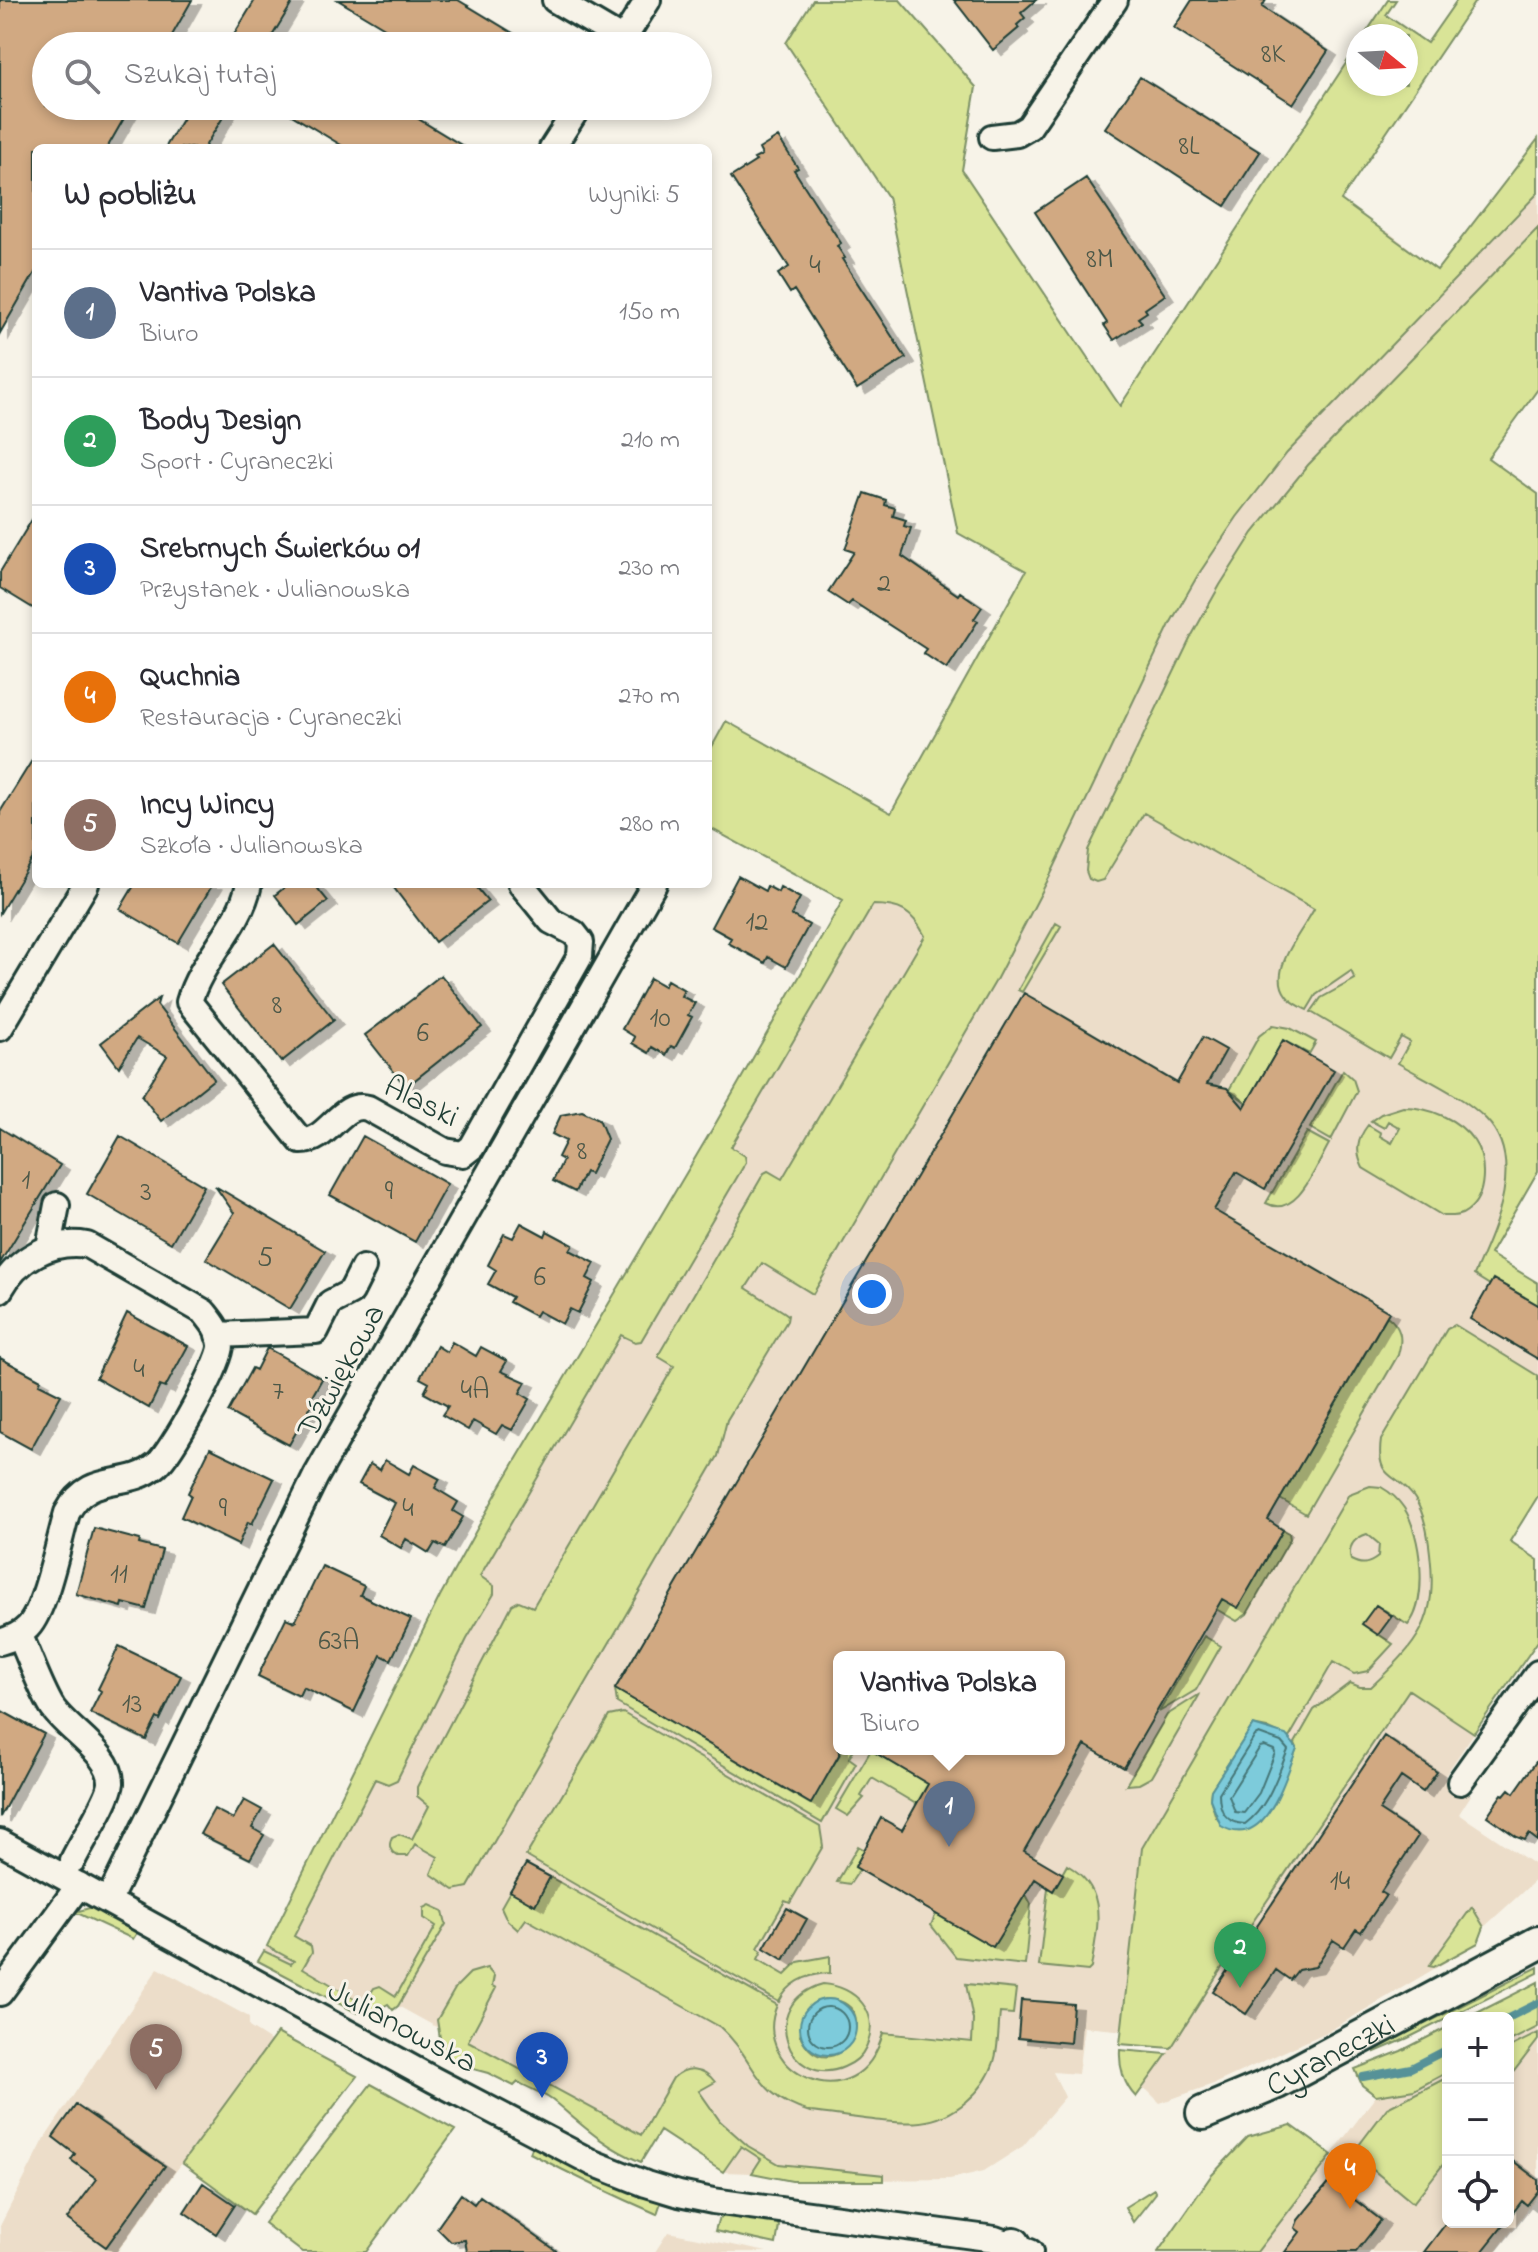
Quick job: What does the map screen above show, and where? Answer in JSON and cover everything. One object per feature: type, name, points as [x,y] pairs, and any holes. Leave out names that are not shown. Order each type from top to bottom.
[{"type":"street","points":[[555,0],[604,32]]},
{"type":"street","points":[[628,32],[648,0]]},
{"type":"street","points":[[992,137],[1017,134],[1029,127],[1115,0]]},
{"type":"street","points":[[555,144],[570,120]]},
{"type":"street","points":[[0,1028],[84,888]]},
{"type":"street","name":"Alaski","points":[[247,888],[234,921],[194,982],[189,1002],[198,1015],[301,1141],[314,1140],[359,1105],[445,1151],[463,1154],[472,1147],[580,956],[581,942],[574,933],[551,921],[524,888]]},
{"type":"street","name":"Dźwiękowa","points":[[108,1901],[316,1476],[652,888]]},
{"type":"street","points":[[49,1247],[57,1205]]},
{"type":"street","points":[[1,1285],[34,1255],[49,1247],[74,1242],[87,1245],[204,1312],[216,1326],[221,1346],[216,1367],[155,1467],[131,1477],[93,1486],[73,1501],[40,1606],[28,1627],[10,1638],[52,1706],[72,1731],[106,1762],[110,1772],[111,1787],[73,1860]]},
{"type":"street","points":[[218,1335],[316,1331],[330,1303],[351,1292],[363,1268]]},
{"type":"street","points":[[1460,1782],[1538,1673]]},
{"type":"street","name":"Julianowska","points":[[0,1842],[593,2163],[646,2184],[713,2201],[995,2239],[1017,2249]]},
{"type":"street","points":[[0,1993],[79,1885]]},
{"type":"street","name":"Cyraneczki","points":[[1203,2113],[1277,2082],[1538,1943]]},
{"type":"shaded area","points":[[1538,139],[1538,389],[1488,458],[1538,494],[1538,1171],[1490,1254],[1538,1283],[1538,1496],[1409,1690],[1474,1733],[1444,1777],[1471,1795],[1459,1814],[1538,1867],[1538,1878],[1484,1927],[1478,1943],[1329,2031],[1216,2083],[1160,2103],[1147,2090],[1141,2090],[1179,2036],[1084,2027],[1078,2074],[1053,2072],[1065,2097],[1023,2146],[984,2171],[950,2179],[792,2181],[752,2173],[723,2172],[741,2146],[660,2131],[641,2162],[614,2149],[568,2116],[556,2102],[518,2082],[514,2086],[488,2073],[451,2063],[442,2050],[438,2028],[398,2006],[393,2010],[388,2004],[374,2012],[357,2013],[259,1961],[440,1596],[500,1487],[717,1121],[863,866],[1387,231],[1438,270]]},
{"type":"shaded area","points":[[158,1968],[249,2017],[249,2027],[271,2041],[117,2252],[0,2252],[0,2226],[45,2138]]},
{"type":"shaded area","points":[[1538,2027],[1538,2195],[1514,2228],[1514,2084],[1514,2039]]},
{"type":"shaded area","points":[[1442,2075],[1442,2228],[1514,2228],[1496,2252],[1257,2252],[1376,2096],[1414,2090]]},
{"type":"shaded area","points":[[668,2232],[703,2239],[767,2252],[655,2252]]},
{"type":"green space","points":[[813,0],[900,0],[976,87],[962,170],[1120,406],[1346,63],[1346,96],[1411,96],[1341,200],[1437,270],[1538,139],[1538,193],[1287,453],[1237,517],[1198,575],[1171,622],[1051,874],[995,982],[813,1294],[762,1263],[746,1288],[788,1315],[787,1321],[727,1420],[718,1456],[468,1887],[454,1890],[431,1874],[438,1857],[415,1844],[408,1856],[398,1856],[390,1848],[392,1837],[399,1834],[412,1839],[429,1806],[417,1796],[417,1787],[512,1605],[519,1601],[533,1607],[674,1366],[659,1354],[764,1173],[768,1171],[782,1179],[925,936],[904,911],[891,906],[873,905],[731,1147],[745,1156],[746,1162],[641,1341],[635,1342],[621,1335],[480,1576],[494,1586],[494,1594],[467,1639],[397,1780],[388,1784],[375,1779],[294,1936],[311,1946],[312,1952],[303,1968],[364,2004],[374,1988],[380,1986],[396,1996],[436,1926],[424,1918],[424,1908],[430,1905],[443,1911],[446,1924],[398,2006],[393,2010],[388,2004],[374,2012],[357,2013],[258,1961],[264,1951],[291,1964],[294,1961],[267,1946],[440,1596],[500,1487],[717,1121],[843,900],[712,829],[712,747],[726,721],[891,813],[1026,571],[958,533],[888,197],[786,43]]},
{"type":"green space","points":[[1388,0],[1396,0],[1386,15],[1399,24],[1372,24]]},
{"type":"green space","points":[[1457,0],[1476,0],[1418,86],[1418,37],[1427,43]]},
{"type":"green space","points":[[1538,228],[1538,389],[1488,458],[1538,494],[1538,1171],[1490,1254],[1538,1283],[1538,1305],[1493,1279],[1490,1285],[1474,1275],[1497,1217],[1505,1175],[1504,1155],[1498,1136],[1486,1119],[1455,1095],[1398,1063],[1410,1042],[1401,1037],[1389,1058],[1311,1012],[1321,998],[1355,979],[1351,971],[1316,995],[1307,1010],[1286,995],[1281,985],[1284,963],[1314,909],[1144,813],[1103,880],[1096,882],[1089,879],[1086,871],[1088,850],[1192,635],[1253,533],[1308,465]]},
{"type":"green space","points":[[1056,923],[1061,926],[1022,992],[1018,990]]},
{"type":"green space","points":[[1273,1025],[1290,1028],[1316,1042],[1309,1054],[1283,1040],[1247,1103],[1229,1090],[1259,1036]]},
{"type":"green space","points":[[1343,1070],[1353,1079],[1357,1091],[1331,1140],[1310,1128]]},
{"type":"green space","points":[[1403,1107],[1423,1109],[1443,1116],[1460,1126],[1474,1141],[1481,1158],[1483,1178],[1474,1205],[1464,1213],[1443,1216],[1363,1168],[1358,1151],[1364,1130],[1368,1125],[1392,1143],[1400,1128],[1388,1121],[1384,1128],[1371,1121],[1381,1114]]},
{"type":"green space","points":[[1307,1132],[1329,1144],[1312,1177],[1296,1198],[1287,1204],[1277,1206],[1266,1203]]},
{"type":"green space","points":[[1387,1316],[1400,1333],[1398,1355],[1306,1514],[1280,1499]]},
{"type":"green space","points":[[1455,1325],[1538,1376],[1538,1496],[1510,1541],[1538,1560],[1538,1641],[1474,1733],[1409,1690],[1171,2048],[1120,2044],[1142,1848],[1349,1494],[1370,1486],[1381,1487],[1404,1508],[1415,1534],[1420,1567],[1419,1600],[1415,1614],[1408,1625],[1376,1605],[1363,1624],[1393,1644],[1368,1671],[1354,1674],[1333,1662],[1289,1738],[1253,1725],[1211,1790],[1210,1799],[1216,1817],[1261,1822],[1275,1802],[1297,1748],[1295,1743],[1314,1710],[1350,1683],[1371,1687],[1402,1657],[1422,1629],[1431,1596],[1427,1532],[1415,1499],[1389,1475],[1381,1463],[1381,1440],[1447,1329]],"holes":[[[1367,1534],[1379,1544],[1378,1557],[1372,1561],[1362,1564],[1351,1560],[1351,1546],[1359,1538]]]},
{"type":"green space","points":[[1283,1530],[1289,1533],[1290,1539],[1247,1614],[1237,1621],[1216,1609],[1222,1599],[1238,1607]]},
{"type":"green space","points":[[1204,1636],[1221,1646],[1196,1690],[1159,1712]]},
{"type":"green space","points":[[615,1689],[810,1804],[839,1755],[851,1755],[849,1758],[856,1763],[822,1823],[617,1703]]},
{"type":"green space","points":[[1200,1694],[1152,1777],[1139,1784],[1126,1785],[1167,1715]]},
{"type":"green space","points":[[623,1713],[820,1827],[823,1846],[790,1903],[785,1901],[758,1948],[762,1951],[758,1959],[785,1975],[798,1962],[830,1956],[830,1973],[800,1980],[788,1989],[779,2002],[526,1856],[609,1716]]},
{"type":"green space","points":[[868,1755],[879,1755],[931,1786],[916,1804],[872,1778],[861,1796],[864,1798],[848,1816],[836,1809]]},
{"type":"green space","points":[[858,1846],[865,1850],[855,1866],[860,1869],[850,1884],[837,1882]]},
{"type":"green space","points":[[1067,1865],[1081,1875],[1095,1898],[1097,1924],[1088,1971],[1039,1966],[1048,1888],[1053,1890]]},
{"type":"green space","points":[[550,1877],[777,2005],[772,2030],[778,2051],[791,2068],[810,2079],[831,2082],[852,2077],[870,2061],[883,2033],[972,2042],[973,2020],[966,1984],[1016,1989],[1013,2014],[1000,2013],[996,2056],[983,2083],[966,2102],[945,2115],[909,2123],[810,2112],[791,2105],[766,2087],[720,2027],[526,1919],[518,1930],[507,1920],[501,1907],[510,1891],[535,1905]]},
{"type":"green space","points":[[1024,1891],[1031,1904],[1025,1965],[956,1957],[931,1925],[936,1914],[993,1947]]},
{"type":"green space","points":[[93,1907],[138,1931],[133,1939],[75,1912]]},
{"type":"green space","points":[[1472,1907],[1484,1927],[1478,1943],[1434,1967],[1429,1966]]},
{"type":"green space","points":[[1538,1967],[1538,1973],[1460,2012],[1449,2012]]},
{"type":"green space","points":[[487,1968],[494,1976],[492,1986],[496,1988],[468,2041],[641,2135],[673,2078],[684,2071],[701,2071],[715,2082],[699,2091],[720,2121],[748,2146],[779,2164],[884,2175],[884,2181],[792,2181],[752,2173],[761,2159],[741,2146],[723,2172],[660,2131],[641,2162],[606,2143],[543,2094],[518,2082],[514,2086],[488,2073],[451,2063],[442,2050],[437,2020],[456,1987],[470,1973]]},
{"type":"green space","points":[[1538,1982],[1538,2027],[1514,2039],[1514,2012],[1479,2012]]},
{"type":"green space","points":[[823,1984],[855,1996],[868,2013],[871,2023],[870,2035],[860,2056],[844,2067],[825,2071],[808,2067],[795,2056],[787,2042],[785,2025],[790,2008],[802,1994]],"holes":[[[824,1999],[845,2003],[855,2014],[856,2028],[850,2041],[840,2052],[827,2057],[813,2052],[800,2035],[815,2002]]]},
{"type":"green space","points":[[1442,2015],[1442,2021],[1375,2052],[1375,2049]]},
{"type":"green space","points":[[1442,2030],[1442,2075],[1414,2090],[1376,2096],[1362,2085],[1355,2069]]},
{"type":"green space","points":[[277,2033],[357,2076],[252,2214],[182,2163]]},
{"type":"green space","points":[[1538,2033],[1538,2040],[1514,2071],[1514,2045]]},
{"type":"green space","points":[[1120,2050],[1167,2054],[1136,2097],[1123,2075]]},
{"type":"green space","points":[[1442,2080],[1442,2166],[1413,2203],[1353,2153],[1387,2108]]},
{"type":"green space","points":[[371,2084],[455,2130],[366,2252],[302,2252],[264,2223]]},
{"type":"green space","points":[[1291,2125],[1332,2155],[1257,2252],[1158,2252],[1211,2176],[1248,2137]]},
{"type":"green space","points":[[532,2148],[588,2175],[661,2202],[657,2214],[530,2153]]},
{"type":"green space","points":[[1154,2189],[1156,2193],[1133,2222],[1125,2207]]},
{"type":"green space","points":[[724,2216],[776,2222],[779,2226],[776,2244],[715,2231],[718,2220]]},
{"type":"water","points":[[1253,1725],[1286,1735],[1297,1748],[1280,1793],[1262,1821],[1250,1829],[1237,1831],[1221,1826],[1210,1799],[1211,1790]]},
{"type":"water","points":[[828,1999],[848,2007],[856,2027],[848,2047],[828,2055],[808,2047],[800,2027],[808,2007]]},
{"type":"building","points":[[0,0],[192,0],[174,32],[32,32],[32,120],[123,120],[109,144],[32,144],[32,278],[0,333]]},
{"type":"building","points":[[255,0],[294,0],[275,32],[236,32]]},
{"type":"building","points":[[338,0],[458,0],[511,32],[391,32]]},
{"type":"building","points":[[954,0],[1036,0],[1021,13],[1025,18],[1017,25],[1019,28],[993,50]]},
{"type":"building","points":[[1192,0],[1266,0],[1262,7],[1328,51],[1293,104],[1174,28]]},
{"type":"building","points":[[1140,77],[1260,152],[1225,206],[1105,128]]},
{"type":"building","points":[[182,120],[221,120],[206,144],[167,144]]},
{"type":"building","points":[[300,120],[420,120],[459,144],[339,144]]},
{"type":"building","points":[[778,137],[798,168],[794,170],[841,243],[837,246],[845,258],[842,259],[906,358],[857,389],[794,290],[790,293],[778,274],[789,267],[731,177],[756,161],[754,159],[762,155],[759,149]]},
{"type":"building","points":[[1086,178],[1165,295],[1145,309],[1147,312],[1138,318],[1142,322],[1114,340],[1104,325],[1107,323],[1035,212]]},
{"type":"building","points":[[865,493],[886,500],[885,505],[895,508],[893,516],[906,520],[904,526],[911,528],[902,556],[958,595],[960,592],[982,607],[974,619],[978,621],[947,669],[923,653],[926,649],[852,601],[848,605],[828,592],[854,552],[845,549]]},
{"type":"building","points":[[32,520],[32,608],[0,588],[0,572]]},
{"type":"building","points":[[32,760],[32,860],[0,913],[0,812]]},
{"type":"building","points":[[738,876],[765,891],[767,886],[778,892],[780,887],[800,898],[791,915],[809,925],[786,967],[768,957],[765,963],[728,943],[731,938],[711,927]]},
{"type":"building","points":[[133,888],[211,888],[178,943],[120,909]]},
{"type":"building","points":[[284,888],[317,888],[328,901],[298,925],[275,895]]},
{"type":"building","points":[[394,888],[477,888],[488,901],[435,942]]},
{"type":"building","points":[[274,944],[334,1020],[281,1062],[221,985]]},
{"type":"building","points":[[441,975],[482,1027],[406,1087],[365,1035]]},
{"type":"building","points":[[650,978],[664,986],[667,980],[684,990],[681,996],[695,1003],[688,1015],[692,1017],[675,1048],[671,1046],[666,1055],[652,1047],[649,1053],[632,1043],[635,1037],[622,1029]]},
{"type":"building","points":[[1024,993],[1177,1083],[1203,1037],[1226,1050],[1207,1084],[1227,1088],[1244,1108],[1283,1040],[1334,1070],[1265,1189],[1236,1172],[1214,1210],[1389,1312],[1268,1520],[1283,1530],[1238,1608],[1222,1599],[1124,1768],[1085,1745],[1024,1851],[1063,1874],[1053,1891],[1035,1879],[993,1947],[855,1867],[881,1818],[902,1830],[928,1784],[879,1755],[1065,1755],[1065,1651],[833,1651],[833,1755],[839,1755],[811,1804],[615,1689]]},
{"type":"building","points":[[159,998],[157,1005],[214,1079],[161,1121],[142,1096],[167,1056],[137,1038],[119,1067],[101,1043]]},
{"type":"building","points":[[582,1111],[599,1119],[607,1139],[590,1174],[585,1172],[575,1192],[553,1181],[563,1160],[558,1157],[566,1141],[552,1134],[561,1115]]},
{"type":"building","points":[[0,1128],[60,1165],[0,1263]]},
{"type":"building","points":[[120,1136],[204,1186],[171,1243],[87,1194]]},
{"type":"building","points":[[363,1136],[447,1184],[415,1242],[330,1195]]},
{"type":"building","points":[[215,1186],[325,1251],[290,1309],[206,1259],[234,1213]]},
{"type":"building","points":[[521,1223],[545,1236],[547,1231],[573,1245],[570,1250],[595,1263],[587,1278],[594,1282],[578,1313],[570,1309],[562,1324],[538,1311],[535,1316],[509,1302],[512,1297],[488,1284],[496,1270],[488,1265],[504,1234],[513,1238]]},
{"type":"building","points":[[1493,1279],[1538,1305],[1538,1359],[1470,1319]]},
{"type":"building","points":[[127,1313],[188,1346],[165,1388],[160,1386],[149,1408],[96,1378]]},
{"type":"building","points":[[452,1342],[476,1356],[481,1347],[507,1361],[501,1371],[526,1382],[520,1393],[530,1399],[512,1430],[502,1425],[496,1434],[473,1421],[468,1430],[442,1415],[448,1406],[424,1393],[429,1383],[420,1378],[437,1346],[447,1352]]},
{"type":"building","points":[[267,1348],[322,1379],[289,1445],[228,1412],[252,1368],[256,1370]]},
{"type":"building","points":[[0,1358],[41,1380],[39,1384],[61,1395],[31,1449],[0,1432]]},
{"type":"building","points":[[210,1448],[274,1479],[238,1545],[181,1517],[191,1495],[188,1493]]},
{"type":"building","points":[[385,1460],[409,1474],[414,1465],[440,1479],[435,1488],[458,1502],[453,1511],[463,1517],[445,1548],[435,1543],[429,1553],[406,1539],[401,1548],[379,1535],[395,1503],[359,1484],[370,1464],[380,1470]]},
{"type":"building","points":[[94,1528],[140,1540],[139,1544],[162,1550],[146,1609],[123,1603],[122,1607],[76,1594]]},
{"type":"building","points":[[322,1566],[364,1586],[360,1595],[411,1619],[391,1660],[381,1655],[354,1712],[303,1687],[299,1696],[258,1676],[286,1618],[295,1622]]},
{"type":"building","points":[[1376,1605],[1392,1616],[1378,1635],[1362,1624]]},
{"type":"building","points":[[119,1646],[181,1676],[160,1720],[157,1718],[146,1740],[90,1713]]},
{"type":"building","points":[[0,1710],[44,1734],[0,1817]]},
{"type":"building","points":[[1384,1736],[1437,1772],[1423,1792],[1401,1777],[1379,1810],[1418,1836],[1381,1892],[1386,1895],[1361,1932],[1356,1929],[1344,1947],[1333,1940],[1315,1967],[1298,1970],[1290,1980],[1276,1970],[1246,2014],[1213,1992]]},
{"type":"building","points":[[1538,1759],[1538,1841],[1529,1834],[1525,1840],[1487,1816],[1502,1794],[1509,1789],[1514,1793]]},
{"type":"building","points":[[244,1800],[262,1810],[252,1828],[264,1835],[250,1859],[200,1834],[214,1809],[233,1819]]},
{"type":"building","points":[[526,1864],[550,1877],[535,1905],[510,1891]]},
{"type":"building","points":[[787,1908],[807,1919],[784,1960],[764,1948]]},
{"type":"building","points":[[1021,2000],[1073,2004],[1070,2043],[1018,2038]]},
{"type":"building","points":[[76,2105],[165,2166],[106,2247],[67,2219],[97,2179],[71,2160],[75,2154],[53,2137]]},
{"type":"building","points":[[1514,2162],[1538,2180],[1538,2191],[1527,2205],[1522,2201],[1514,2211]]},
{"type":"building","points":[[1330,2181],[1381,2220],[1356,2252],[1285,2252],[1300,2232],[1295,2228],[1298,2220]]},
{"type":"building","points":[[203,2183],[235,2205],[216,2234],[184,2212]]},
{"type":"building","points":[[461,2194],[474,2204],[480,2196],[558,2252],[467,2252],[465,2240],[451,2242],[437,2228]]},
{"type":"building","points":[[1442,2228],[1501,2228],[1482,2252],[1424,2252]]},
{"type":"waterway","points":[[1514,2015],[1538,2003]]},
{"type":"waterway","points":[[1363,2077],[1411,2068],[1442,2052]]},
{"type":"place","name":"Vantiva Polska","points":[[949,1847]]},
{"type":"place","name":"Body Design","points":[[1240,1988]]},
{"type":"place","name":"Incy Wincy","points":[[156,2090]]},
{"type":"place","name":"Srebrnych Świerków 01","points":[[542,2098]]},
{"type":"place","name":"Quchnia","points":[[1350,2209]]}]
